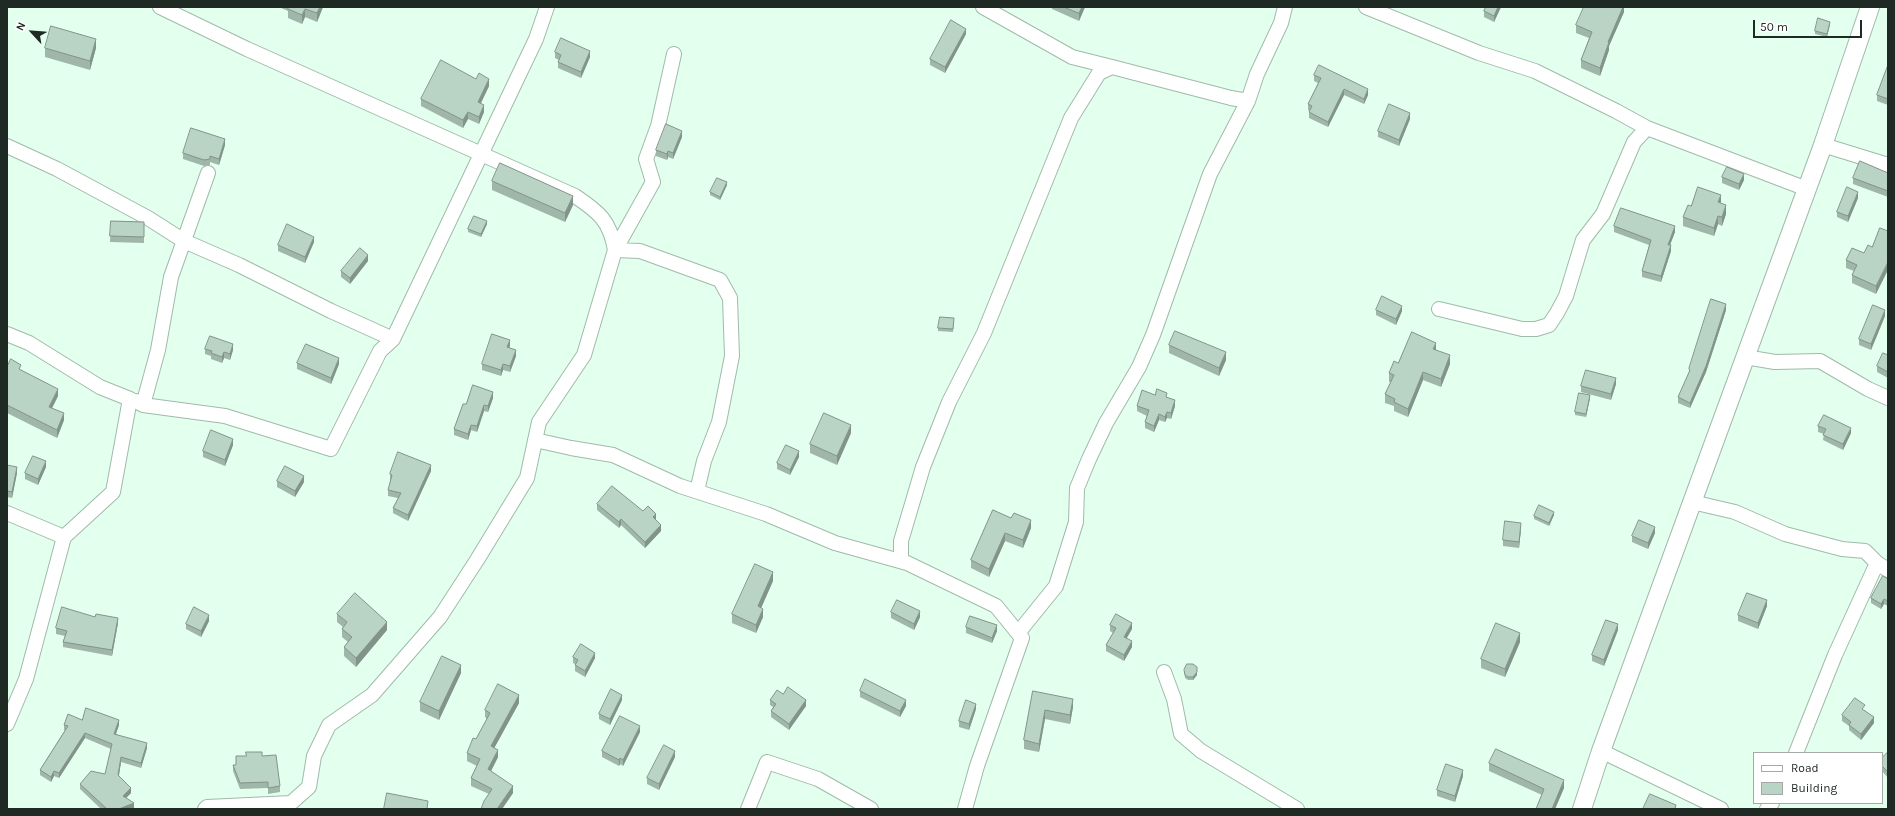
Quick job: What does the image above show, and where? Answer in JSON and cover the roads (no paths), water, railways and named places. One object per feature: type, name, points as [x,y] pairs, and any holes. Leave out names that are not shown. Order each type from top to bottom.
[{"type":"street","points":[[160,7],[247,49],[575,196],[595,210],[612,232],[615,250]]},
{"type":"street","points":[[7,334],[29,343],[100,387],[143,405],[225,416],[331,450],[380,351],[393,339],[536,39],[547,7]]},
{"type":"street","points":[[983,7],[1072,57],[1231,98],[1248,101]]},
{"type":"street","points":[[1018,633],[1056,586],[1076,522],[1077,488],[1106,423],[1138,367],[1153,335],[1210,174],[1248,101],[1257,74],[1281,24],[1285,7]]},
{"type":"street","points":[[1366,7],[1479,53],[1535,71],[1647,128],[1807,189]]},
{"type":"street","points":[[1582,809],[1601,751],[1823,145],[1870,7]]},
{"type":"street","points":[[205,809],[207,807],[291,803],[309,787],[314,756],[329,725],[372,695],[440,617],[477,560],[527,478],[539,422],[584,355],[615,250],[653,182],[646,159],[658,126],[674,54]]},
{"type":"street","points":[[901,561],[901,541],[923,467],[949,402],[984,333],[1071,118],[1099,73],[1112,67]]},
{"type":"street","points":[[1440,309],[1522,329],[1536,329],[1549,325],[1566,296],[1583,240],[1604,214],[1634,142],[1647,128]]},
{"type":"street","points":[[1823,145],[1888,165]]},
{"type":"street","points":[[7,146],[57,169],[148,218],[184,241],[239,265],[393,339]]},
{"type":"street","points":[[143,405],[158,350],[171,277],[208,173]]},
{"type":"street","points":[[615,250],[640,251],[720,280],[730,298],[732,356],[718,422],[704,461],[697,491]]},
{"type":"street","points":[[1745,357],[1775,362],[1820,361],[1868,389],[1888,398]]},
{"type":"street","points":[[7,724],[26,679],[64,537],[113,492],[130,399]]},
{"type":"street","points":[[535,440],[612,455],[680,486],[766,514],[835,543],[901,561],[941,578],[996,606],[1022,638],[977,766],[965,809]]},
{"type":"street","points":[[1692,502],[1735,512],[1785,534],[1842,549],[1865,551],[1883,567],[1835,655],[1796,752]]},
{"type":"street","points":[[7,513],[64,537]]},
{"type":"street","points":[[1164,672],[1174,699],[1181,734],[1201,751],[1296,809]]},
{"type":"street","points":[[1601,751],[1721,809]]},
{"type":"street","points":[[748,809],[767,762],[818,779],[871,809]]}]
